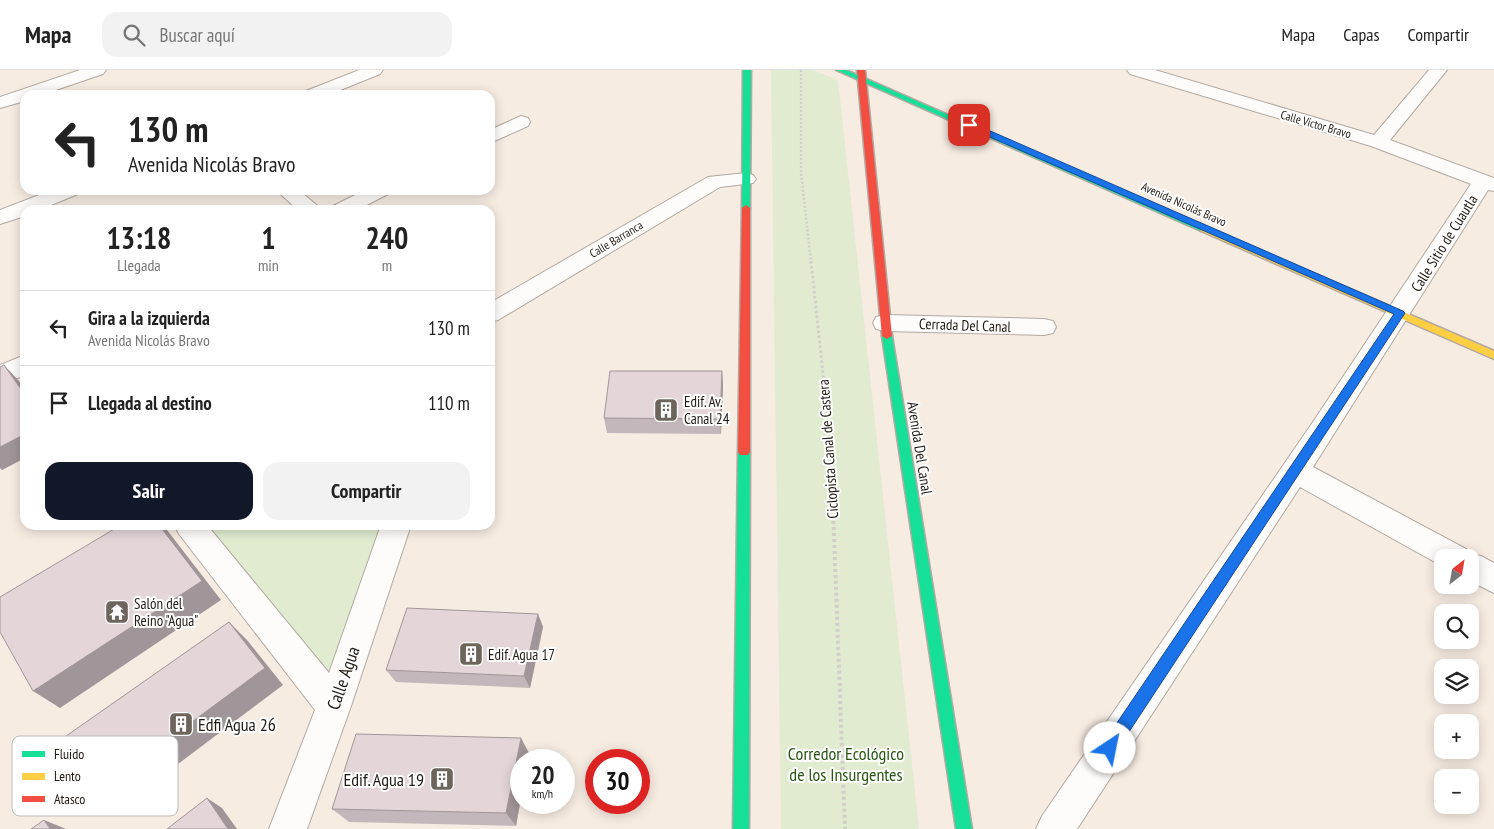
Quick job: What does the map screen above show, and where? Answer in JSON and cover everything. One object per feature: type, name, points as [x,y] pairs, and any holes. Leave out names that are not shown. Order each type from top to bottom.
[{"type":"main road","points":[[741,829],[747,70]]},
{"type":"main road","name":"Avenida Nicolás Bravo","points":[[840,70],[861,74],[1494,355]]},
{"type":"main road","name":"Avenida Del Canal","points":[[861,74],[885,323],[964,829]]},
{"type":"street","points":[[40,90],[97,70]]},
{"type":"street","points":[[324,90],[374,70]]},
{"type":"street","points":[[1378,142],[1438,70]]},
{"type":"street","name":"Calle Víctor Bravo","points":[[1147,72],[1378,142],[1488,183]]},
{"type":"street","points":[[0,104],[20,97]]},
{"type":"street","points":[[495,135],[521,122]]},
{"type":"street","name":"Calle Barranca","points":[[495,311],[715,181],[746,180]]},
{"type":"street","name":"Calle Sitio de Cuautla","points":[[1055,829],[1488,183]]},
{"type":"street","points":[[33,205],[58,195]]},
{"type":"street","points":[[292,195],[305,205]]},
{"type":"street","points":[[350,205],[371,195]]},
{"type":"street","points":[[0,218],[20,210]]},
{"type":"street","name":"Cerrada Del Canal","points":[[885,323],[1044,327]]},
{"type":"street","points":[[0,376],[20,366]]},
{"type":"street","points":[[1296,471],[1439,549]]},
{"type":"street","points":[[193,530],[334,706]]},
{"type":"street","name":"Calle Agua","points":[[288,829],[334,706],[394,530]]},
{"type":"street","points":[[1479,570],[1494,578]]},
{"type":"path","name":"Ciclopista Canal de Castera","points":[[801,70],[801,172],[830,440],[845,829]]},
{"type":"green space","name":"Corredor Ecológico de los Insurgentes","points":[[771,70],[813,70],[838,80],[919,829],[781,829]]},
{"type":"green space","points":[[193,530],[394,530],[334,706]]},
{"type":"building","points":[[4,365],[20,388],[20,437],[0,447],[0,367]]},
{"type":"building","name":"Edif. Av. Canal 24","points":[[610,371],[722,371],[720,419],[604,418]]},
{"type":"building","name":"Salón del Reino \"Agua\"","points":[[113,530],[163,530],[202,581],[33,691],[0,632],[0,597]]},
{"type":"building","name":"Edif. Agua 17","points":[[407,608],[538,614],[524,676],[386,670]]},
{"type":"building","points":[[229,622],[265,668],[173,736],[66,736]]},
{"type":"building","name":"Edif. Agua 19","points":[[356,734],[521,738],[519,749],[510,749],[510,793],[506,813],[332,809]]},
{"type":"building","points":[[207,798],[228,829],[167,829]]},
{"type":"building","points":[[44,820],[50,829],[31,829]]},
{"type":"traffic: fast","points":[[746,208],[747,70]]},
{"type":"traffic: fast","points":[[840,70],[1204,229]]},
{"type":"traffic: fast","points":[[887,336],[964,829]]},
{"type":"traffic: fast","points":[[741,829],[744,452]]},
{"type":"traffic: slow","points":[[1204,229],[1494,355]]},
{"type":"traffic: jam","points":[[861,70],[887,336]]},
{"type":"traffic: jam","points":[[744,452],[746,208]]},
{"type":"place","name":"Edif. Av. Canal 24","points":[[666,410]]},
{"type":"place","name":"Salón del Reino \"Agua\"","points":[[117,612]]},
{"type":"place","name":"Edif. Agua 17","points":[[471,654]]},
{"type":"place","name":"Edfi Agua 26","points":[[181,724]]},
{"type":"place","name":"Edif. Agua 19","points":[[442,779]]},
{"type":"route","points":[[969,125],[1400,313],[1110,748]]}]
